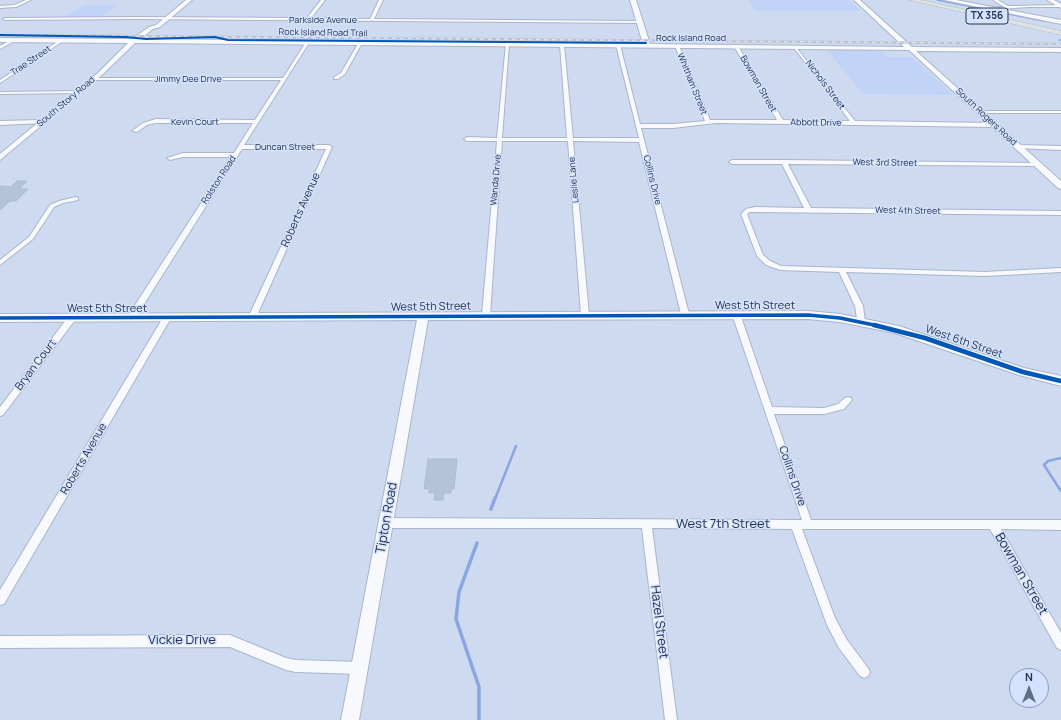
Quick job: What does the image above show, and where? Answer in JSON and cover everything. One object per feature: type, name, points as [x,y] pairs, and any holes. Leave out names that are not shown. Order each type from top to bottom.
[{"type":"main road","points":[[142,42],[158,28],[158,26],[189,0]]},
{"type":"main road","points":[[633,0],[647,46]]},
{"type":"main road","name":"South Rogers Road","points":[[858,0],[1061,186]]},
{"type":"main road","name":"TX 356","points":[[913,0],[1061,32]]},
{"type":"main road","name":"TX 356","points":[[925,0],[1061,32]]},
{"type":"main road","points":[[947,0],[1061,22]]},
{"type":"main road","points":[[1050,0],[1061,5]]},
{"type":"main road","points":[[1056,0],[1061,5]]},
{"type":"main road","points":[[0,40],[133,43],[151,28],[158,26]]},
{"type":"main road","name":"Rock Island Road","points":[[142,42],[1061,50]]},
{"type":"main road","name":"South Story Road","points":[[0,158],[133,43],[142,42]]},
{"type":"main road","name":"West 5th Street","points":[[0,318],[252,318],[736,314],[808,315],[861,322]]},
{"type":"main road","name":"Tipton Road","points":[[350,720],[423,317]]},
{"type":"main road","name":"West 6th Street","points":[[861,322],[926,338],[1023,372],[1061,381]]},
{"type":"street","points":[[308,20],[323,0]]},
{"type":"street","points":[[370,20],[381,0]]},
{"type":"street","points":[[995,0],[1007,7]]},
{"type":"street","points":[[0,7],[15,6],[27,1]]},
{"type":"street","points":[[989,9],[1061,5]]},
{"type":"street","name":"Parkside Avenue","points":[[5,19],[640,22]]},
{"type":"street","points":[[0,48],[14,40]]},
{"type":"street","name":"Trae Street","points":[[0,82],[61,41]]},
{"type":"street","name":"Rolston Road","points":[[131,318],[307,43]]},
{"type":"street","points":[[336,78],[343,74],[360,43]]},
{"type":"street","name":"Wanda Drive","points":[[486,315],[507,44]]},
{"type":"street","name":"Leslie Lane","points":[[562,45],[586,315]]},
{"type":"street","name":"Collins Drive","points":[[618,45],[685,314]]},
{"type":"street","name":"Whitham Street","points":[[677,46],[708,122]]},
{"type":"street","name":"Bowman Street","points":[[736,46],[781,122]]},
{"type":"street","name":"Nichols Street","points":[[796,47],[854,123]]},
{"type":"street","name":"Jimmy Dee Drive","points":[[93,79],[284,79]]},
{"type":"street","points":[[0,93],[78,92]]},
{"type":"street","points":[[980,112],[1061,112]]},
{"type":"street","name":"Kevin Court","points":[[135,131],[145,124],[156,121],[257,122]]},
{"type":"street","points":[[0,123],[42,122]]},
{"type":"street","name":"Abbott Drive","points":[[638,126],[677,126],[708,122],[994,124]]},
{"type":"street","points":[[468,139],[642,140]]},
{"type":"street","name":"Duncan Street","points":[[240,147],[329,147]]},
{"type":"street","name":"Roberts Avenue","points":[[252,318],[329,147]]},
{"type":"street","points":[[1019,147],[1061,148]]},
{"type":"street","points":[[170,158],[183,155],[236,155]]},
{"type":"street","name":"West 3rd Street","points":[[732,162],[1038,165]]},
{"type":"street","points":[[784,162],[808,209]]},
{"type":"street","points":[[0,263],[31,238],[52,206],[61,202],[76,199]]},
{"type":"street","name":"West 4th Street","points":[[842,270],[780,268],[768,263],[760,256],[744,214],[748,210],[755,209],[1061,212]]},
{"type":"street","points":[[861,322],[859,306],[842,270],[985,274],[1061,270]]},
{"type":"street","name":"Collins Drive","points":[[736,314],[808,524]]},
{"type":"street","name":"Bryan Court","points":[[0,412],[72,318]]},
{"type":"street","name":"Roberts Avenue","points":[[0,600],[166,318]]},
{"type":"street","points":[[770,410],[824,411],[841,407],[848,400]]},
{"type":"street","name":"West 7th Street","points":[[386,523],[1061,525]]},
{"type":"street","name":"Hazel Street","points":[[646,524],[672,720]]},
{"type":"street","points":[[795,524],[831,622],[843,644],[864,672]]},
{"type":"street","name":"Bowman Street","points":[[993,525],[1061,644]]},
{"type":"street","name":"Vickie Drive","points":[[0,642],[224,640],[242,644],[286,664],[296,666],[360,668]]},
{"type":"shaded area","points":[[748,0],[849,0],[861,11],[756,11]]},
{"type":"shaded area","points":[[84,5],[118,5],[101,17],[65,17]]},
{"type":"shaded area","points":[[826,49],[881,50],[887,57],[912,57],[953,95],[863,94]]},
{"type":"building","points":[[17,181],[27,181],[19,189],[28,189],[16,201],[10,201],[0,210],[0,186],[11,187]]},
{"type":"building","points":[[428,459],[457,459],[454,489],[451,489],[451,493],[444,493],[443,500],[434,500],[435,493],[429,493],[429,489],[424,489]]},
{"type":"waterway","points":[[937,0],[1044,21]]},
{"type":"waterway","points":[[495,499],[516,446]]},
{"type":"waterway","points":[[1061,458],[1048,461],[1044,465],[1061,491]]},
{"type":"waterway","points":[[491,509],[495,498]]},
{"type":"waterway","points":[[477,543],[459,592],[456,619],[479,687],[479,720]]},
{"type":"railway","points":[[0,35],[1061,44]]},
{"type":"cycle path","name":"Rock Island Road Trail","points":[[0,35],[126,37],[146,39],[215,37],[228,40],[646,43]]},
{"type":"cycle path","points":[[0,318],[808,315],[840,318],[895,329],[1023,372],[1061,381]]}]
